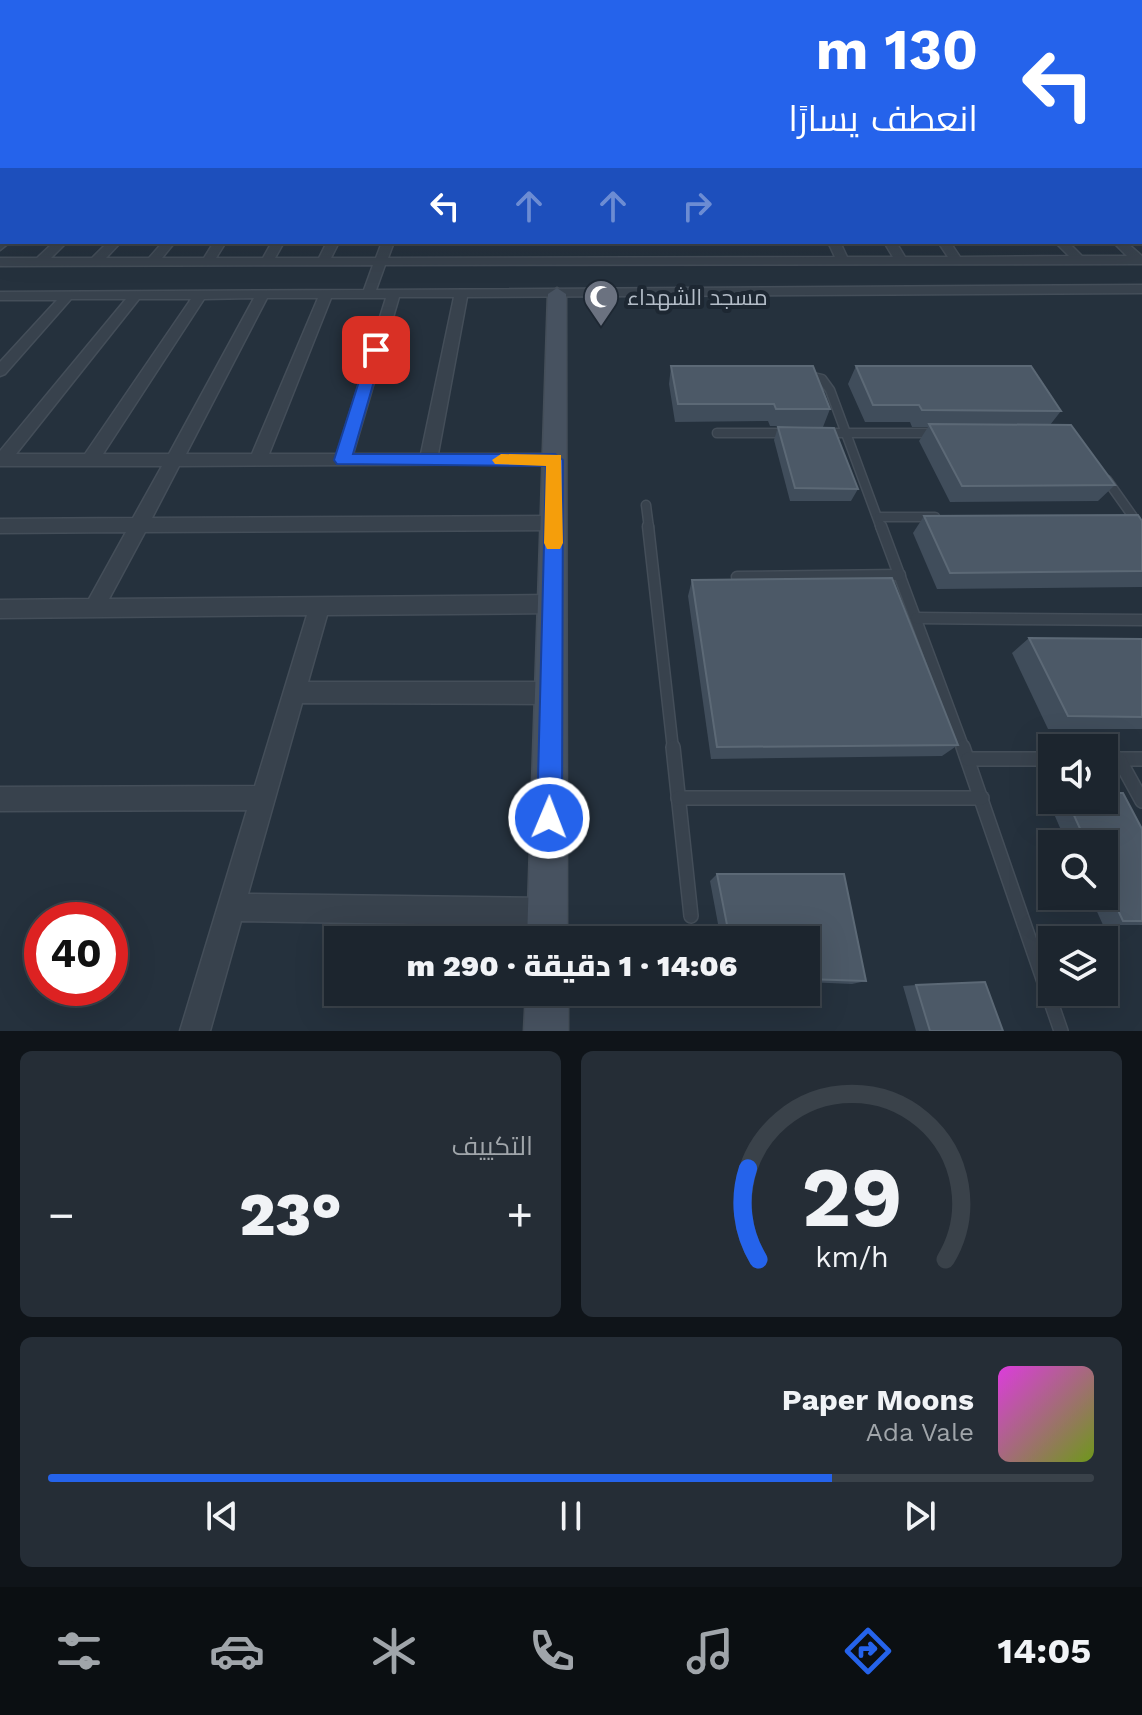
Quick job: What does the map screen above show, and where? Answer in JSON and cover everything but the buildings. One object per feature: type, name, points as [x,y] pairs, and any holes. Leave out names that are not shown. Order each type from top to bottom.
[{"type":"street","points":[[40,262],[59,244]]},
{"type":"street","points":[[0,371],[86,279],[113,244]]},
{"type":"street","points":[[152,262],[167,244]]},
{"type":"street","points":[[207,262],[219,244]]},
{"type":"street","points":[[267,262],[277,244]]},
{"type":"street","points":[[323,262],[332,244]]},
{"type":"street","points":[[368,295],[387,244]]},
{"type":"street","points":[[777,244],[783,261]]},
{"type":"street","points":[[835,244],[843,261]]},
{"type":"street","points":[[891,244],[901,261]]},
{"type":"street","points":[[945,244],[957,261]]},
{"type":"street","points":[[1004,244],[1018,260]]},
{"type":"street","points":[[1063,244],[1079,260]]},
{"type":"street","points":[[1121,244],[1140,260]]},
{"type":"street","points":[[0,297],[152,262],[381,262],[502,256],[557,270],[1142,289]]},
{"type":"street","points":[[0,262],[40,262],[135,296],[325,296],[461,295],[610,256],[726,256],[783,261],[1140,260]]},
{"type":"street","points":[[232,907],[547,926],[557,270]]},
{"type":"street","points":[[343,460],[393,295]]},
{"type":"street","points":[[428,460],[461,295]]},
{"type":"street","points":[[1,460],[135,296]]},
{"type":"street","points":[[90,460],[199,296]]},
{"type":"street","points":[[94,609],[262,296]]},
{"type":"street","points":[[258,460],[325,296]]},
{"type":"street","points":[[1,460],[555,460]]},
{"type":"street","points":[[0,526],[554,523]]},
{"type":"street","points":[[0,609],[553,604]]},
{"type":"street","points":[[195,1031],[319,607]]},
{"type":"street","points":[[296,692],[551,693]]},
{"type":"street","points":[[0,799],[264,798]]},
{"type":"street","points":[[546,1031],[547,1006]]},
{"type":"lane","points":[[791,375],[814,376],[828,384],[968,759],[1061,1031]]},
{"type":"lane","points":[[717,433],[804,433]]},
{"type":"lane","points":[[818,433],[941,434]]},
{"type":"lane","points":[[1102,474],[1142,530]]},
{"type":"lane","points":[[646,505],[691,916]]},
{"type":"lane","points":[[879,517],[942,517]]},
{"type":"lane","points":[[1118,517],[1134,517]]},
{"type":"lane","points":[[737,577],[900,575]]},
{"type":"lane","points":[[916,618],[1142,620]]},
{"type":"lane","points":[[968,759],[1038,759]]},
{"type":"lane","points":[[1142,759],[1119,759],[1142,801]]},
{"type":"lane","points":[[678,798],[982,798]]},
{"type":"slow traffic","points":[[501,460],[555,460],[554,543]]},
{"type":"place","name":"مسجد الشهداء","points":[[601,328]]},
{"type":"route","points":[[376,350],[343,460],[555,460],[549,818]]}]
